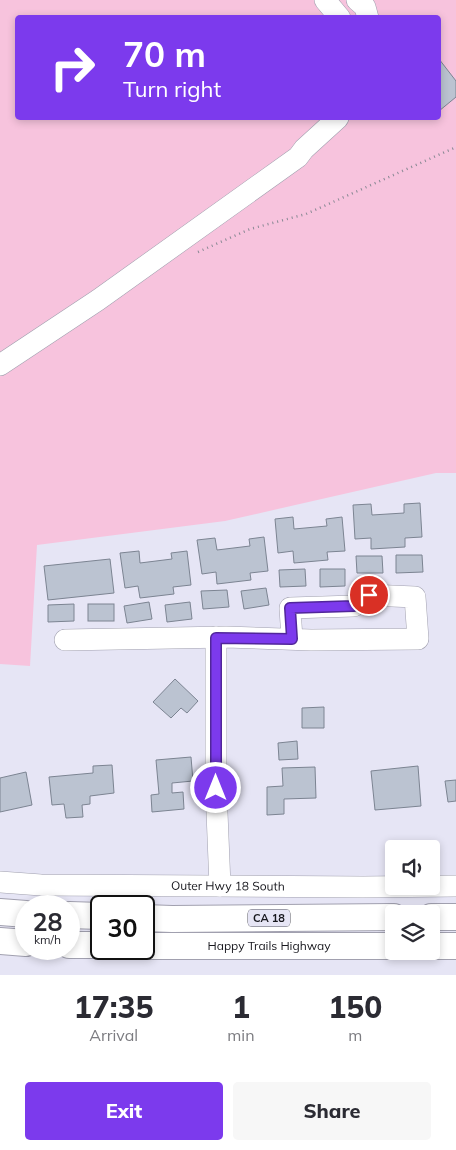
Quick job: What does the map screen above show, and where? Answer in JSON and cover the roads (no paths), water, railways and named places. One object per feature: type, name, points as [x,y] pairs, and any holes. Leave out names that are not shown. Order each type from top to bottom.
[{"type":"main road","points":[[0,912],[15,913]]},
{"type":"main road","name":"CA 18","points":[[155,918],[385,917]]},
{"type":"main road","points":[[440,917],[456,917]]},
{"type":"main road","points":[[0,941],[15,942]]},
{"type":"main road","name":"Happy Trails Highway","points":[[155,946],[385,946]]},
{"type":"main road","points":[[440,946],[456,946]]},
{"type":"street","points":[[325,0],[338,15]]},
{"type":"street","points":[[357,0],[365,7],[367,15]]},
{"type":"street","points":[[0,365],[98,300],[298,158],[304,149],[336,120]]},
{"type":"street","points":[[65,640],[216,638],[292,639],[418,639],[415,597],[369,595],[354,606],[290,608],[292,639]]},
{"type":"street","points":[[216,638],[216,788],[220,886]]},
{"type":"street","name":"Outer Hwy 18 South","points":[[0,882],[40,885],[456,886]]}]
